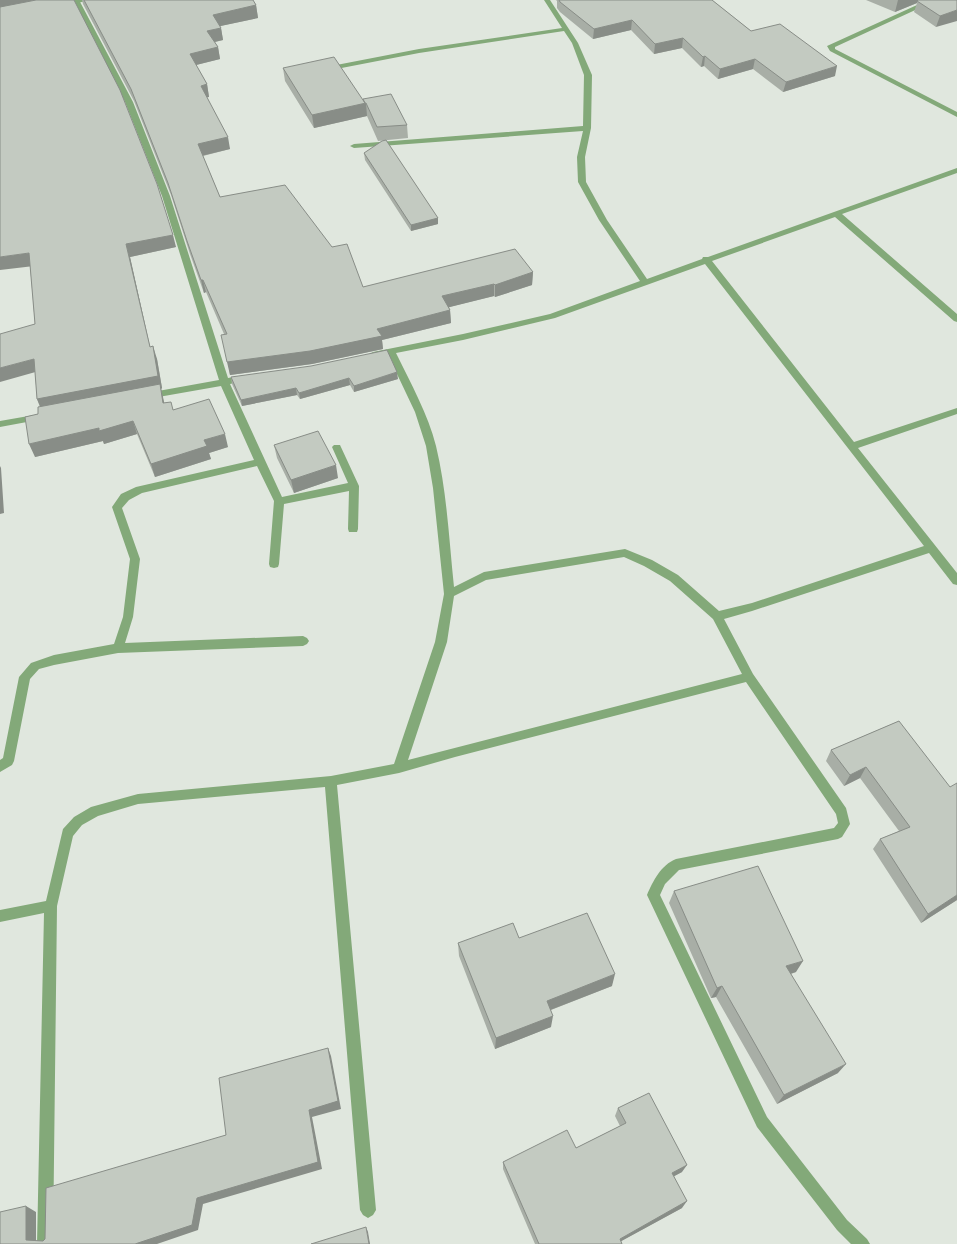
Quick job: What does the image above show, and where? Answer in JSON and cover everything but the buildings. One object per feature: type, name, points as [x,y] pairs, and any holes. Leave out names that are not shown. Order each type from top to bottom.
[{"type":"street","points":[[53,6],[86,0]]},
{"type":"street","points":[[547,0],[575,43],[588,75],[587,128],[581,157],[582,182],[603,220],[646,283]]},
{"type":"street","points":[[934,0],[831,46],[832,50],[957,115]]},
{"type":"street","points":[[76,1],[129,102],[166,196],[224,381],[260,462],[279,500],[274,564]]},
{"type":"street","points":[[317,70],[420,51],[566,29]]},
{"type":"street","points":[[354,146],[587,128]]},
{"type":"street","points":[[362,358],[552,316],[646,283],[706,259],[837,214],[957,170]]},
{"type":"street","points":[[837,214],[957,319]]},
{"type":"street","points":[[706,259],[957,581]]},
{"type":"street","points":[[391,352],[420,412],[431,446],[438,488],[448,594],[441,642],[399,768]]},
{"type":"street","points":[[139,397],[254,376]]},
{"type":"street","points":[[852,446],[957,411]]},
{"type":"street","points":[[0,424],[46,415]]},
{"type":"street","points":[[338,447],[354,486],[353,529]]},
{"type":"street","points":[[118,648],[128,617],[136,559],[117,507],[125,497],[140,490],[260,462]]},
{"type":"street","points":[[279,500],[354,486]]},
{"type":"street","points":[[717,616],[752,607],[931,548]]},
{"type":"street","points":[[448,594],[484,576],[558,563],[625,554],[648,562],[674,578],[717,616],[748,677],[842,812],[844,824],[838,833],[676,865],[660,880],[653,895],[762,1122],[842,1225],[862,1244]]},
{"type":"street","points":[[0,767],[8,761],[25,677],[35,666],[54,660],[118,648],[303,641]]},
{"type":"street","points":[[45,1244],[51,906],[67,833],[78,821],[95,811],[138,799],[331,781],[399,768],[455,752],[748,677]]},
{"type":"street","points":[[331,781],[368,1210]]},
{"type":"street","points":[[0,916],[51,906]]}]
